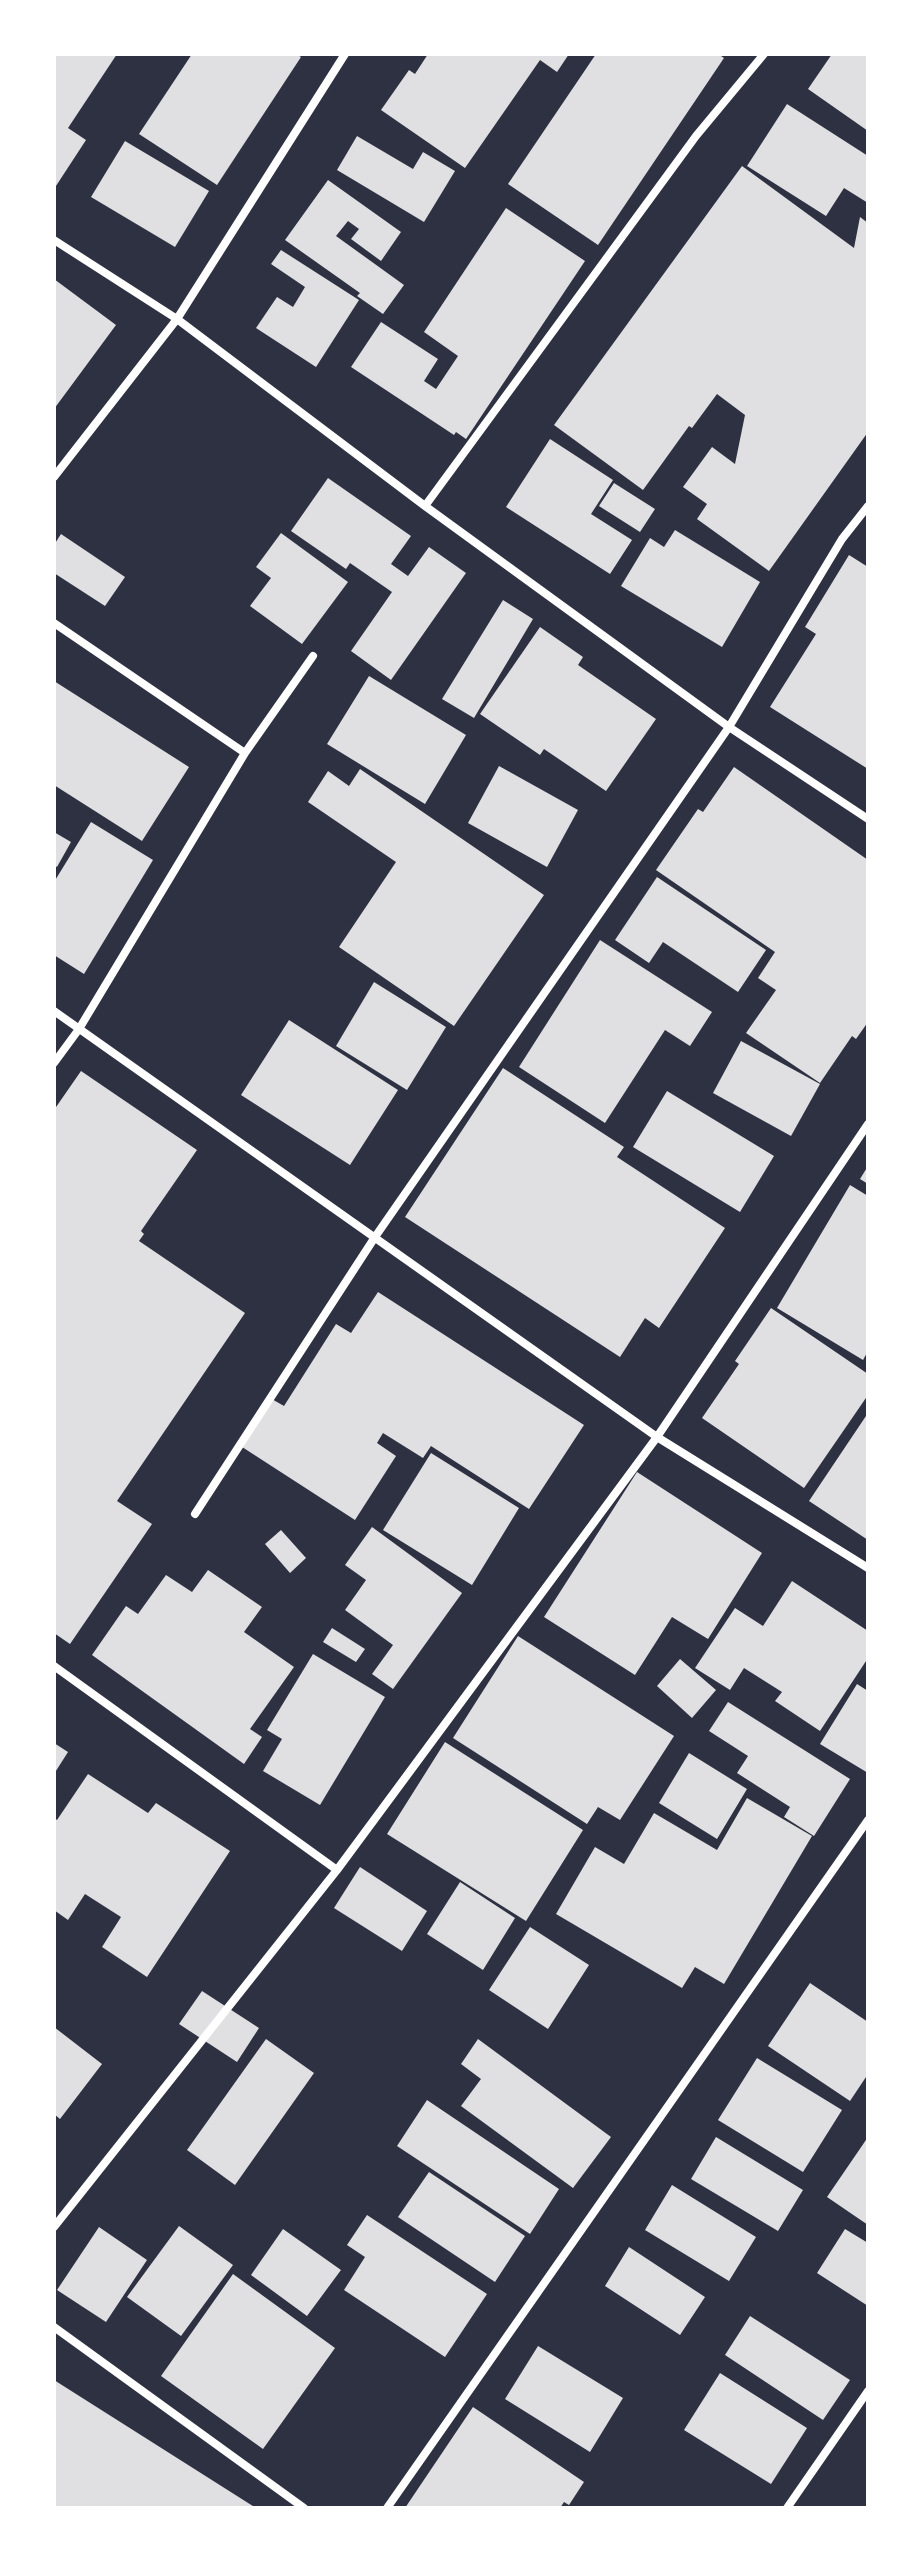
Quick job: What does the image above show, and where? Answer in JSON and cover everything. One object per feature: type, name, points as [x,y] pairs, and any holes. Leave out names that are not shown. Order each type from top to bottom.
[{"type":"street","points":[[54,477],[177,319],[345,54]]},
{"type":"street","points":[[425,506],[696,136],[764,54]]},
{"type":"street","points":[[54,240],[177,319],[425,506],[729,727],[868,819]]},
{"type":"street","points":[[195,1514],[375,1237],[729,727],[842,539],[868,506]]},
{"type":"street","points":[[54,623],[245,753]]},
{"type":"street","points":[[54,1063],[79,1029],[245,753],[313,656]]},
{"type":"street","points":[[54,1011],[657,1437],[868,1568]]},
{"type":"street","points":[[54,2227],[337,1870],[657,1437],[868,1124]]},
{"type":"street","points":[[54,1666],[337,1870]]},
{"type":"street","points":[[387,2508],[868,1820]]},
{"type":"street","points":[[54,2327],[304,2508]]},
{"type":"street","points":[[787,2508],[868,2391]]},
{"type":"building","points":[[54,54],[117,54],[68,128],[86,140],[54,189]]},
{"type":"building","points":[[192,54],[296,54],[301,57],[217,185],[139,134]]},
{"type":"building","points":[[428,54],[569,54],[557,72],[540,60],[465,168],[381,110],[409,70],[415,74]]},
{"type":"building","points":[[596,54],[718,54],[724,58],[598,245],[508,184]]},
{"type":"building","points":[[832,54],[868,54],[868,131],[808,89]]},
{"type":"building","points":[[787,104],[868,156],[868,203],[844,188],[826,216],[747,166]]},
{"type":"building","points":[[357,136],[413,169],[423,152],[455,171],[424,222],[337,170]]},
{"type":"building","points":[[125,141],[209,191],[175,247],[91,197]]},
{"type":"building","points":[[742,166],[854,248],[860,217],[868,223],[868,432],[769,571],[697,519],[707,504],[683,487],[712,447],[735,464],[745,415],[717,394],[692,428],[689,426],[643,490],[554,425]]},
{"type":"building","points":[[328,180],[401,232],[381,261],[351,239],[359,229],[348,221],[336,236],[404,285],[383,314],[357,296],[360,293],[285,240]]},
{"type":"building","points":[[506,208],[585,261],[466,439],[456,432],[454,435],[351,367],[381,322],[438,359],[424,381],[436,389],[458,356],[424,332]]},
{"type":"building","points":[[281,250],[359,300],[316,367],[256,328],[277,297],[293,307],[305,287],[271,264]]},
{"type":"building","points":[[54,279],[116,325],[54,409]]},
{"type":"building","points":[[550,439],[613,480],[591,514],[632,540],[610,574],[506,507]]},
{"type":"building","points":[[328,478],[411,536],[391,564],[408,576],[429,547],[466,573],[391,680],[351,651],[392,592],[350,563],[346,569],[291,531]]},
{"type":"building","points":[[614,483],[655,509],[640,532],[599,506]]},
{"type":"building","points":[[675,530],[760,582],[722,647],[621,586],[650,538],[664,547]]},
{"type":"building","points":[[281,533],[348,582],[302,644],[250,606],[271,578],[256,567]]},
{"type":"building","points":[[61,534],[125,577],[105,606],[54,573],[54,545]]},
{"type":"building","points":[[849,555],[868,567],[868,769],[770,707],[816,634],[805,627]]},
{"type":"building","points":[[503,600],[533,619],[474,718],[442,699]]},
{"type":"building","points":[[540,627],[583,657],[578,665],[656,719],[606,791],[544,749],[540,755],[480,714]]},
{"type":"building","points":[[369,676],[466,735],[425,804],[327,744]]},
{"type":"building","points":[[54,681],[189,767],[142,841],[54,785]]},
{"type":"building","points":[[499,766],[578,810],[547,867],[468,823]]},
{"type":"building","points":[[734,767],[868,860],[868,1022],[856,1039],[852,1036],[820,1083],[746,1033],[776,990],[758,978],[775,952],[656,870],[698,809],[703,812]]},
{"type":"building","points":[[360,769],[544,895],[454,1026],[339,947],[396,862],[308,802],[328,771],[349,786]]},
{"type":"building","points":[[91,822],[153,860],[84,974],[54,955],[54,882]]},
{"type":"building","points":[[54,832],[71,842],[57,867],[54,865]]},
{"type":"building","points":[[657,877],[766,950],[738,992],[663,942],[649,963],[615,940]]},
{"type":"building","points":[[600,940],[712,1012],[690,1046],[665,1030],[605,1123],[519,1067]]},
{"type":"building","points":[[374,982],[446,1027],[407,1090],[336,1046]]},
{"type":"building","points":[[289,1020],[398,1090],[350,1165],[241,1095]]},
{"type":"building","points":[[741,1041],[820,1084],[791,1136],[713,1093]]},
{"type":"building","points":[[503,1068],[624,1147],[617,1157],[725,1228],[659,1328],[645,1318],[620,1357],[405,1217]]},
{"type":"building","points":[[81,1071],[197,1150],[141,1231],[144,1234],[139,1241],[245,1313],[117,1501],[152,1524],[70,1644],[54,1633],[54,1110]]},
{"type":"building","points":[[667,1091],[774,1156],[740,1212],[633,1147]]},
{"type":"building","points":[[868,1166],[868,1184],[860,1179]]},
{"type":"building","points":[[850,1185],[868,1196],[868,1351],[863,1360],[777,1308]]},
{"type":"building","points":[[378,1292],[584,1425],[529,1509],[431,1446],[423,1458],[383,1433],[377,1443],[396,1456],[355,1520],[239,1445],[270,1398],[284,1406],[336,1324],[351,1333]]},
{"type":"building","points":[[771,1308],[868,1374],[868,1395],[804,1488],[702,1418],[739,1364],[735,1361]]},
{"type":"building","points":[[868,1413],[868,1540],[809,1501]]},
{"type":"building","points":[[431,1453],[519,1508],[472,1585],[383,1530]]},
{"type":"building","points":[[637,1472],[762,1553],[708,1639],[672,1617],[635,1675],[544,1617]]},
{"type":"building","points":[[372,1527],[462,1593],[393,1689],[372,1674],[393,1645],[345,1610],[366,1580],[345,1565]]},
{"type":"building","points":[[281,1530],[306,1558],[290,1573],[265,1544]]},
{"type":"building","points":[[208,1570],[262,1607],[244,1632],[294,1667],[250,1729],[262,1737],[244,1764],[92,1655],[126,1606],[138,1614],[166,1575],[192,1592]]},
{"type":"building","points":[[792,1581],[868,1631],[868,1658],[820,1731],[775,1701],[782,1692],[744,1668],[730,1690],[695,1668],[735,1608],[763,1626]]},
{"type":"building","points":[[332,1628],[365,1649],[356,1662],[323,1642]]},
{"type":"building","points":[[518,1636],[674,1736],[620,1820],[598,1807],[587,1824],[453,1738]]},
{"type":"building","points":[[313,1654],[385,1697],[320,1805],[263,1771],[282,1739],[267,1730]]},
{"type":"building","points":[[680,1659],[716,1690],[692,1718],[657,1686]]},
{"type":"building","points":[[857,1684],[868,1691],[868,1773],[820,1744]]},
{"type":"building","points":[[728,1702],[850,1779],[814,1836],[784,1817],[790,1807],[737,1773],[748,1756],[709,1731]]},
{"type":"building","points":[[445,1742],[583,1830],[526,1921],[387,1834]]},
{"type":"building","points":[[54,1743],[68,1752],[54,1774]]},
{"type":"building","points":[[689,1753],[747,1789],[717,1839],[659,1803]]},
{"type":"building","points":[[88,1774],[148,1813],[156,1803],[230,1851],[147,1977],[102,1947],[121,1917],[85,1894],[68,1920],[54,1910],[54,1818],[57,1820]]},
{"type":"building","points":[[747,1798],[812,1836],[724,1984],[695,1967],[682,1988],[556,1914],[595,1847],[624,1864],[654,1813],[717,1850]]},
{"type":"building","points":[[360,1867],[427,1911],[402,1951],[334,1908]]},
{"type":"building","points":[[460,1882],[515,1918],[483,1970],[427,1934]]},
{"type":"building","points":[[530,1927],[589,1965],[548,2029],[489,1990]]},
{"type":"building","points":[[810,1983],[868,2022],[868,2074],[850,2101],[768,2046]]},
{"type":"building","points":[[202,1991],[259,2028],[237,2062],[179,2024]]},
{"type":"building","points":[[54,2027],[102,2064],[60,2119],[54,2114]]},
{"type":"building","points":[[266,2039],[314,2073],[235,2185],[187,2150]]},
{"type":"building","points":[[478,2039],[611,2137],[573,2188],[461,2106],[481,2079],[461,2064]]},
{"type":"building","points":[[757,2058],[842,2110],[803,2172],[718,2120]]},
{"type":"building","points":[[427,2100],[559,2189],[530,2234],[397,2146]]},
{"type":"building","points":[[716,2137],[803,2190],[778,2231],[691,2179]]},
{"type":"building","points":[[868,2137],[868,2225],[827,2197]]},
{"type":"building","points":[[429,2172],[525,2236],[495,2282],[398,2217]]},
{"type":"building","points":[[672,2185],[756,2237],[729,2281],[645,2230]]},
{"type":"building","points":[[367,2215],[487,2294],[445,2357],[344,2290],[365,2257],[347,2245]]},
{"type":"building","points":[[179,2226],[233,2265],[181,2336],[127,2297]]},
{"type":"building","points":[[99,2227],[147,2260],[106,2322],[57,2290]]},
{"type":"building","points":[[283,2229],[341,2270],[307,2316],[251,2275]]},
{"type":"building","points":[[845,2229],[868,2243],[868,2306],[817,2273]]},
{"type":"building","points":[[629,2247],[705,2297],[680,2335],[605,2286]]},
{"type":"building","points":[[233,2274],[335,2348],[263,2449],[161,2376]]},
{"type":"building","points":[[750,2316],[850,2380],[823,2420],[725,2355]]},
{"type":"building","points":[[538,2346],[623,2398],[590,2452],[505,2399]]},
{"type":"building","points":[[720,2373],[807,2428],[771,2484],[684,2430]]},
{"type":"building","points":[[54,2380],[256,2508],[54,2508]]},
{"type":"building","points":[[473,2407],[584,2482],[569,2505],[564,2502],[560,2508],[405,2508]]}]
